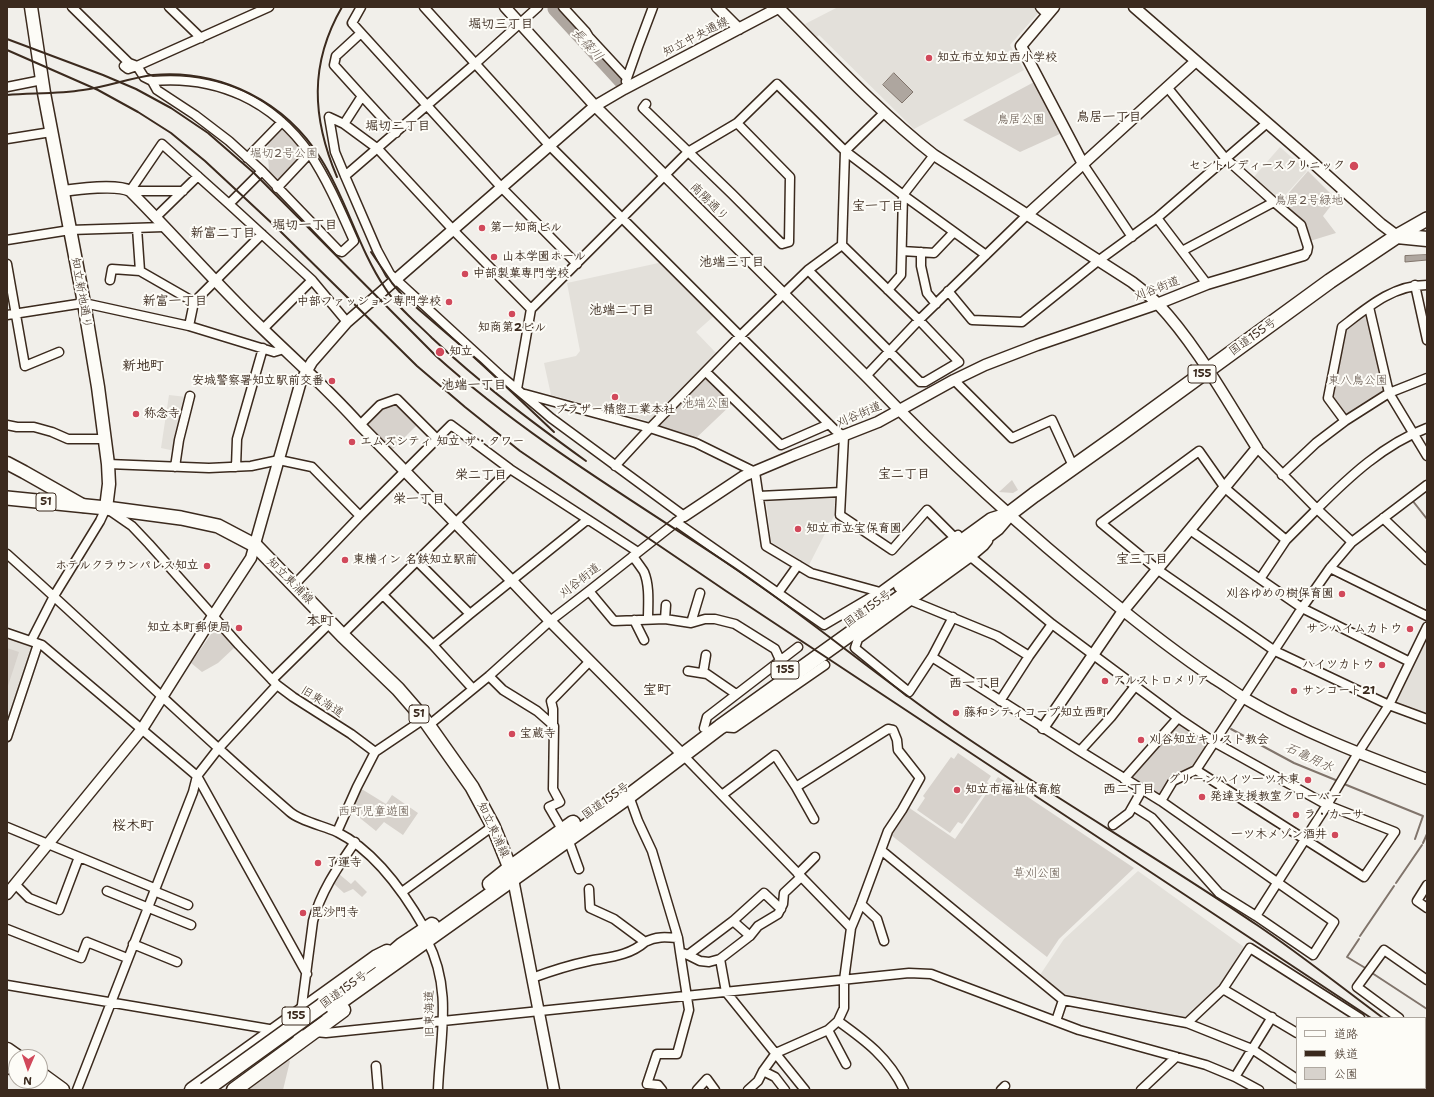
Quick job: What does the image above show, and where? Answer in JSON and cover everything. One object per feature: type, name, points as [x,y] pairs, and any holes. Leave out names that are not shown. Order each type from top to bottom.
[{"type":"highway","points":[[1397,236],[1427,239]]},
{"type":"highway","name":"国道155号","points":[[219,1090],[390,956],[406,949],[426,935],[566,835],[638,778],[720,726],[997,528],[1009,514],[1073,466],[1324,285],[1397,236]]},
{"type":"highway","name":"国道155号","points":[[566,835],[629,796],[680,752],[704,728],[992,520],[1009,514]]},
{"type":"highway","name":"155","points":[[192,1090],[377,957],[406,949]]},
{"type":"highway","name":"155","points":[[234,1090],[392,974],[406,949]]},
{"type":"highway","name":"国道155号","points":[[205,1090],[325,1008]]},
{"type":"highway","points":[[48,1080],[62,1090]]},
{"type":"main road","name":"知立新地通り","points":[[31,7],[51,132],[84,303],[105,439],[109,484],[106,508]]},
{"type":"main road","points":[[1397,236],[1427,219]]},
{"type":"main road","points":[[7,463],[84,506]]},
{"type":"main road","name":"知立東浦線","points":[[7,498],[106,508],[180,518],[218,526],[256,546],[342,635],[398,689],[426,722],[472,787],[493,826],[512,873]]},
{"type":"street","points":[[72,7],[129,62],[137,66],[144,77],[152,81],[171,80],[203,82],[232,91],[261,105],[282,122],[309,154],[332,194],[354,241],[342,252],[339,251],[248,158],[229,141],[195,115],[157,90],[152,81]]},
{"type":"street","points":[[169,7],[201,38]]},
{"type":"street","points":[[124,66],[128,69],[137,66],[201,38],[256,10],[269,7]]},
{"type":"street","points":[[361,7],[352,23],[361,34],[501,187],[577,264]]},
{"type":"street","points":[[424,7],[549,145],[829,424],[844,436],[840,515],[892,550],[927,510],[956,536],[880,592],[824,626],[680,519],[615,466],[550,418],[501,376],[390,274],[384,266],[335,152],[329,117],[344,124],[378,149],[452,230],[531,309]]},
{"type":"street","name":"南陽通り","points":[[505,7],[595,106],[866,376],[899,411],[1009,514],[1068,566],[1181,656],[1244,698],[1303,729],[1358,753],[1427,779]]},
{"type":"street","points":[[345,176],[378,149],[538,7]]},
{"type":"street","points":[[563,7],[627,78]]},
{"type":"street","points":[[623,89],[654,7]]},
{"type":"street","points":[[717,7],[739,29]]},
{"type":"street","points":[[779,7],[884,113],[934,155],[1132,282],[1157,304],[1173,321],[1208,370],[1257,448],[1282,475],[1352,542]]},
{"type":"street","name":"知立中央通線","points":[[7,894],[142,730],[251,558],[256,546],[300,382],[312,362],[347,322],[595,106],[623,89],[779,7]]},
{"type":"street","points":[[1134,7],[1381,224],[1397,236]]},
{"type":"street","points":[[1048,9],[1021,46],[1083,164],[1132,237]]},
{"type":"street","points":[[361,34],[336,56],[334,64],[396,133]]},
{"type":"street","points":[[866,376],[948,291],[1027,215],[1196,61]]},
{"type":"street","points":[[7,87],[42,80]]},
{"type":"street","points":[[520,391],[531,309],[688,152],[737,123],[777,84],[845,151],[986,255]]},
{"type":"street","points":[[1167,87],[1225,158],[1301,225],[1308,247],[1307,252],[1304,255]]},
{"type":"street","points":[[344,124],[362,96]]},
{"type":"street","points":[[646,104],[643,108],[782,244],[789,242],[790,177],[737,123]]},
{"type":"street","points":[[808,270],[920,382],[925,382],[959,362],[919,320],[842,245],[845,151],[884,113]]},
{"type":"street","points":[[248,158],[282,122]]},
{"type":"street","points":[[948,291],[972,320],[1022,322],[1098,261],[1157,218],[1267,123]]},
{"type":"street","points":[[7,139],[51,132]]},
{"type":"street","points":[[130,191],[162,144],[312,280],[347,322]]},
{"type":"street","points":[[277,188],[309,154]]},
{"type":"street","points":[[888,290],[901,275],[903,195],[934,155]]},
{"type":"street","points":[[229,204],[262,171]]},
{"type":"street","points":[[156,217],[198,176]]},
{"type":"street","points":[[63,192],[120,188],[126,188],[130,191],[215,281],[336,399],[360,426],[851,928]]},
{"type":"street","points":[[130,191],[183,191]]},
{"type":"street","points":[[1182,251],[1274,202]]},
{"type":"street","points":[[1157,218],[1182,251],[1211,282]]},
{"type":"street","points":[[7,240],[70,230],[164,227]]},
{"type":"street","points":[[137,228],[140,271]]},
{"type":"street","points":[[902,251],[934,253],[954,232]]},
{"type":"street","points":[[189,326],[194,302],[262,234]]},
{"type":"street","points":[[615,466],[740,336],[808,270],[842,245]]},
{"type":"street","points":[[921,252],[921,266],[927,293],[936,304]]},
{"type":"street","name":"刈谷街道","points":[[375,752],[426,722],[473,689],[550,621],[589,592],[635,554],[680,519],[744,476],[878,422],[954,380],[1032,346],[1157,304],[1211,282],[1304,255]]},
{"type":"street","points":[[7,264],[11,315],[25,366],[59,352]]},
{"type":"street","points":[[110,280],[112,269],[140,271],[194,302]]},
{"type":"street","points":[[263,329],[312,280]]},
{"type":"street","points":[[1345,421],[1328,398],[1342,327],[1386,295],[1415,285],[1427,285]]},
{"type":"street","points":[[1415,285],[1427,340]]},
{"type":"street","points":[[11,315],[84,303],[189,326],[274,352],[284,349]]},
{"type":"street","points":[[1369,307],[1389,393],[1427,456]]},
{"type":"street","points":[[236,467],[237,439],[263,348]]},
{"type":"street","points":[[706,372],[781,445],[829,424]]},
{"type":"street","points":[[1282,475],[1316,443],[1345,421],[1389,393],[1427,378]]},
{"type":"street","points":[[954,380],[1012,438],[1052,420],[1073,466]]},
{"type":"street","points":[[520,391],[650,428],[696,443],[755,472],[766,546],[811,573],[880,592]]},
{"type":"street","points":[[175,467],[179,440],[190,396]]},
{"type":"street","points":[[360,426],[380,405],[397,399],[437,439]]},
{"type":"street","points":[[7,425],[34,427],[52,432],[68,439],[105,439]]},
{"type":"street","points":[[294,585],[404,471],[451,425],[510,468],[635,554],[646,578],[648,619]]},
{"type":"street","points":[[1260,579],[1286,540],[1344,482],[1362,468],[1413,434],[1427,428]]},
{"type":"street","points":[[1043,728],[1123,611],[1257,448]]},
{"type":"street","points":[[1286,540],[1225,488],[1199,451],[1101,523],[1158,570],[1274,651],[1389,705],[1427,719]]},
{"type":"street","points":[[108,464],[209,468],[251,466],[279,460],[312,467],[360,516]]},
{"type":"street","points":[[342,635],[510,468]]},
{"type":"street","points":[[1161,801],[1173,781],[1196,770],[1302,608],[1330,568],[1352,542],[1427,485]]},
{"type":"street","points":[[758,496],[841,492]]},
{"type":"street","points":[[7,737],[35,643],[54,596],[100,521],[106,508]]},
{"type":"street","name":"旧東海道","points":[[106,508],[132,526],[275,683],[293,698],[351,734],[375,752]]},
{"type":"street","points":[[1383,518],[1427,560]]},
{"type":"street","points":[[433,645],[587,520]]},
{"type":"street","points":[[953,617],[932,657],[909,692],[855,648],[858,639],[912,601],[984,546],[997,528]]},
{"type":"street","points":[[1190,530],[1302,608],[1410,662]]},
{"type":"street","name":"旧東海道","points":[[7,554],[218,749],[293,815],[337,832],[355,842],[375,861],[402,892],[426,935],[436,960],[442,986],[443,1020],[438,1090]]},
{"type":"street","points":[[971,556],[1052,624],[1136,685],[1178,718],[1214,742],[1327,805],[1395,832],[1364,877],[1196,770]]},
{"type":"street","points":[[417,561],[470,614]]},
{"type":"street","points":[[778,593],[798,565]]},
{"type":"street","points":[[1330,568],[1427,616]]},
{"type":"street","points":[[589,592],[614,621],[665,619],[691,623],[705,619],[735,624],[775,649],[780,660]]},
{"type":"street","points":[[691,623],[700,593]]},
{"type":"street","points":[[383,595],[433,645],[473,689]]},
{"type":"street","points":[[912,601],[997,636],[1029,656]]},
{"type":"street","points":[[665,619],[666,605]]},
{"type":"street","points":[[634,620],[644,640]]},
{"type":"street","points":[[76,1090],[193,792],[197,776],[218,749],[275,683],[331,622]]},
{"type":"street","points":[[1000,701],[1052,624]]},
{"type":"street","points":[[1256,916],[1389,705],[1427,627]]},
{"type":"street","points":[[7,633],[42,645],[197,776],[307,974]]},
{"type":"street","points":[[704,728],[707,717],[798,647]]},
{"type":"street","points":[[703,673],[706,655]]},
{"type":"street","points":[[932,657],[1080,752],[1161,801],[1334,922],[1313,955],[1219,893],[1152,818],[1133,806]]},
{"type":"street","points":[[579,870],[566,835],[549,807],[560,802],[553,788],[554,726],[551,701],[590,662]]},
{"type":"street","points":[[720,726],[734,728],[825,665]]},
{"type":"street","points":[[688,671],[707,674],[736,694]]},
{"type":"street","points":[[489,676],[503,690],[537,711],[553,724]]},
{"type":"street","points":[[1080,752],[1111,717],[1136,685]]},
{"type":"street","points":[[1124,779],[1178,718]]},
{"type":"street","points":[[748,1090],[758,1082],[763,1071],[776,1053],[828,1030],[838,1021],[844,1008],[844,980],[851,928],[888,831],[920,778],[898,750],[897,740],[893,730],[888,728],[796,787]]},
{"type":"street","points":[[337,832],[375,752]]},
{"type":"street","points":[[722,795],[775,755],[796,787],[814,820]]},
{"type":"street","points":[[1113,825],[1129,813],[1142,790]]},
{"type":"street","points":[[629,796],[638,821],[652,851],[684,954],[689,1010],[677,1054],[657,1054],[645,1087],[658,1085],[662,1090]]},
{"type":"street","points":[[402,892],[493,826]]},
{"type":"street","points":[[7,827],[154,889],[188,905]]},
{"type":"street","points":[[297,1045],[313,921],[316,910],[321,896],[338,866],[355,842]]},
{"type":"street","points":[[881,850],[1063,1000],[1187,1023],[1252,1050],[1296,1078]]},
{"type":"street","points":[[15,884],[28,898],[59,910],[79,857]]},
{"type":"street","points":[[684,954],[700,961],[709,962],[720,959],[750,936],[758,926],[778,914],[783,904],[784,892],[815,857]]},
{"type":"street","points":[[512,873],[554,1090]]},
{"type":"street","points":[[1427,885],[1417,901],[1427,908]]},
{"type":"street","points":[[589,889],[590,908],[614,920],[645,942]]},
{"type":"street","points":[[107,891],[192,925]]},
{"type":"street","points":[[684,954],[734,921],[764,892],[781,909]]},
{"type":"street","points":[[861,904],[877,919],[884,941]]},
{"type":"street","points":[[734,921],[750,936]]},
{"type":"street","points":[[7,929],[81,958],[87,942],[127,958]]},
{"type":"street","points":[[532,978],[589,961],[620,955],[638,948],[653,938],[678,938]]},
{"type":"street","points":[[133,944],[177,962]]},
{"type":"street","points":[[1187,1023],[1223,989],[1250,948],[1358,1017]]},
{"type":"street","points":[[1398,1017],[1357,987],[1384,950],[1427,980]]},
{"type":"street","points":[[720,959],[726,992],[805,1090]]},
{"type":"street","points":[[314,1032],[326,1033],[909,973],[930,974],[1079,1030],[1206,1065],[1235,1077],[1259,1090]]},
{"type":"street","points":[[7,985],[276,1031]]},
{"type":"street","points":[[1223,989],[1296,1032]]},
{"type":"street","points":[[1056,1021],[1063,1000]]},
{"type":"street","points":[[1235,1077],[1272,1017]]},
{"type":"street","points":[[838,1021],[869,1043],[881,1055],[891,1068],[904,1090]]},
{"type":"street","points":[[828,1030],[846,1064]]},
{"type":"street","points":[[1141,1090],[1176,1056]]},
{"type":"street","points":[[376,1066],[378,1090]]},
{"type":"street","points":[[763,1071],[775,1077],[785,1090]]},
{"type":"street","points":[[697,1090],[707,1079],[715,1090]]},
{"type":"shaded area","name":"知立市立知立西小学校","points":[[838,7],[1035,7],[1040,11],[1010,45],[1024,70],[914,129],[819,35],[817,37],[805,24]]},
{"type":"shaded area","points":[[894,73],[913,92],[902,103],[883,85]]},
{"type":"shaded area","points":[[1280,147],[1307,171],[1279,202],[1252,179]]},
{"type":"shaded area","points":[[1427,255],[1427,260],[1405,262],[1405,256]]},
{"type":"shaded area","points":[[663,262],[715,315],[696,332],[718,355],[653,422],[551,395],[544,363],[576,356],[580,351],[567,283]]},
{"type":"shaded area","points":[[169,395],[187,397],[175,451],[161,448]]},
{"type":"shaded area","name":"知立市立宝保育園","points":[[833,494],[835,496],[834,516],[809,565],[771,542],[766,499]]},
{"type":"shaded area","points":[[7,636],[34,645],[7,725]]},
{"type":"shaded area","points":[[1427,639],[1427,715],[1396,703]]},
{"type":"shaded area","points":[[1138,871],[1244,947],[1221,987],[1185,1020],[1064,997],[1040,975],[1064,939]]},
{"type":"green space","name":"鳥居公園","points":[[1036,81],[1062,133],[1020,152],[963,120]]},
{"type":"green space","name":"堀切2号公園","points":[[280,127],[283,127],[302,148],[304,156],[278,183],[269,171],[267,140]]},
{"type":"green space","name":"鳥居2号緑地","points":[[1308,171],[1336,199],[1323,216],[1336,233],[1310,241],[1280,203]]},
{"type":"green space","name":"東八鳥公園","points":[[1364,314],[1366,315],[1385,390],[1346,417],[1332,397],[1344,330]]},
{"type":"green space","name":"池端公園","points":[[708,378],[733,403],[694,440],[657,427],[705,379]]},
{"type":"green space","points":[[395,403],[417,425],[392,450],[367,425],[367,422],[382,408]]},
{"type":"green space","points":[[1012,480],[1018,490],[1013,493],[999,492]]},
{"type":"green space","points":[[216,627],[235,647],[218,663],[202,672],[191,663]]},
{"type":"green space","points":[[7,648],[19,652],[7,689]]},
{"type":"green space","points":[[1179,722],[1208,743],[1193,767],[1159,797],[1129,779]]},
{"type":"green space","name":"知立市福祉体育館","points":[[958,753],[991,776],[987,782],[990,784],[962,824],[958,822],[950,833],[917,810],[925,798],[923,796],[951,757],[954,759]]},
{"type":"green space","name":"草刈公園","points":[[998,777],[1134,868],[1059,939],[1047,957],[891,835],[908,807],[955,839]]},
{"type":"green space","name":"西町児童遊園","points":[[360,788],[386,804],[392,795],[418,813],[403,835],[384,822],[376,831],[350,810]]},
{"type":"green space","points":[[339,874],[351,884],[355,880],[367,892],[362,897],[353,889],[344,893],[333,883]]},
{"type":"green space","points":[[285,1058],[290,1061],[283,1090],[241,1090]]},
{"type":"waterway","name":"長篠川","points":[[554,9],[620,81]]},
{"type":"waterway","points":[[1412,500],[1427,519]]},
{"type":"waterway","name":"石亀用水","points":[[1231,729],[1294,763],[1338,781]]},
{"type":"waterway","name":"石亀用水","points":[[1344,784],[1423,816],[1415,839]]},
{"type":"waterway","points":[[1423,843],[1427,834]]},
{"type":"waterway","name":"石亀用水","points":[[1396,883],[1422,845]]},
{"type":"waterway","name":"石亀用水","points":[[1360,936],[1394,886]]},
{"type":"waterway","name":"石亀用水","points":[[1359,939],[1347,957],[1367,969]]},
{"type":"waterway","name":"石亀用水","points":[[1372,973],[1427,1009]]},
{"type":"railway","points":[[337,177],[323,134],[319,112],[318,91],[319,70],[324,49],[331,28],[342,7]]},
{"type":"railway","points":[[7,39],[136,89],[171,108],[208,133],[254,173],[436,356],[508,415],[583,469],[765,589],[945,723],[1257,925],[1382,1017]]},
{"type":"railway","points":[[7,50],[98,90],[138,112],[171,133],[205,161],[277,228],[417,366],[520,451],[726,591],[1369,1017]]},
{"type":"railway","points":[[7,95],[55,93],[92,89],[144,76],[178,75],[203,78],[227,84],[249,93],[270,106],[290,121],[307,139],[321,159],[338,191],[367,257],[395,302],[450,355],[488,387],[586,461]]},
{"type":"railway","points":[[371,252],[392,283],[403,296],[480,362],[554,432]]},
{"type":"place","name":"知立市立知立西小学校","points":[[929,58]]},
{"type":"place","name":"セントレディースクリニック","points":[[1354,166]]},
{"type":"place","name":"第一知商ビル","points":[[482,228]]},
{"type":"place","name":"山本学園ホール","points":[[494,257]]},
{"type":"place","name":"中部製菓専門学校","points":[[465,274]]},
{"type":"place","name":"中部ファッション専門学校","points":[[449,302]]},
{"type":"place","name":"知商第2ビル","points":[[512,314]]},
{"type":"place","name":"知立","points":[[440,352]]},
{"type":"place","name":"安城警察署知立駅前交番","points":[[332,381]]},
{"type":"place","name":"ブラザー精密工業本社","points":[[615,397]]},
{"type":"place","name":"称念寺","points":[[136,414]]},
{"type":"place","name":"エムズシティ 知立 ザ・タワー","points":[[352,442]]},
{"type":"place","name":"知立市立宝保育園","points":[[798,529]]},
{"type":"place","name":"東横イン 名鉄知立駅前","points":[[345,560]]},
{"type":"place","name":"ホテルクラウンパレス知立","points":[[207,566]]},
{"type":"place","name":"刈谷ゆめの樹保育園","points":[[1342,594]]},
{"type":"place","name":"知立本町郵便局","points":[[239,628]]},
{"type":"place","name":"サンハイムカトウ","points":[[1410,629]]},
{"type":"place","name":"ハイツカトウ","points":[[1382,665]]},
{"type":"place","name":"アルストロメリア","points":[[1105,681]]},
{"type":"place","name":"サンコート21","points":[[1294,691]]},
{"type":"place","name":"藤和シティコープ知立西町","points":[[956,713]]},
{"type":"place","name":"宝蔵寺","points":[[512,734]]},
{"type":"place","name":"刈谷知立キリスト教会","points":[[1141,740]]},
{"type":"place","name":"グリーンハイツ一ツ木東","points":[[1308,780]]},
{"type":"place","name":"知立市福祉体育館","points":[[957,790]]},
{"type":"place","name":"発達支援教室クローバー","points":[[1202,797]]},
{"type":"place","name":"ラ・カーサ","points":[[1296,815]]},
{"type":"place","name":"一ツ木メゾン酒井","points":[[1335,835]]},
{"type":"place","name":"了運寺","points":[[318,863]]},
{"type":"place","name":"毘沙門寺","points":[[303,913]]},
{"type":"district","name":"堀切三丁目","points":[[501,25]]},
{"type":"district","name":"鳥居一丁目","points":[[1109,118]]},
{"type":"district","name":"堀切二丁目","points":[[398,127]]},
{"type":"district","name":"宝一丁目","points":[[878,207]]},
{"type":"district","name":"堀切一丁目","points":[[305,226]]},
{"type":"district","name":"新富二丁目","points":[[223,234]]},
{"type":"district","name":"池端三丁目","points":[[732,263]]},
{"type":"district","name":"新富一丁目","points":[[175,302]]},
{"type":"district","name":"池端二丁目","points":[[622,311]]},
{"type":"district","name":"新地町","points":[[143,366]]},
{"type":"district","name":"池端一丁目","points":[[474,386]]},
{"type":"district","name":"宝二丁目","points":[[904,475]]},
{"type":"district","name":"栄二丁目","points":[[481,476]]},
{"type":"district","name":"栄一丁目","points":[[419,500]]},
{"type":"district","name":"宝三丁目","points":[[1142,560]]},
{"type":"district","name":"本町","points":[[320,621]]},
{"type":"district","name":"西一丁目","points":[[975,684]]},
{"type":"district","name":"宝町","points":[[657,690]]},
{"type":"district","name":"西二丁目","points":[[1129,790]]},
{"type":"district","name":"桜木町","points":[[133,826]]}]
